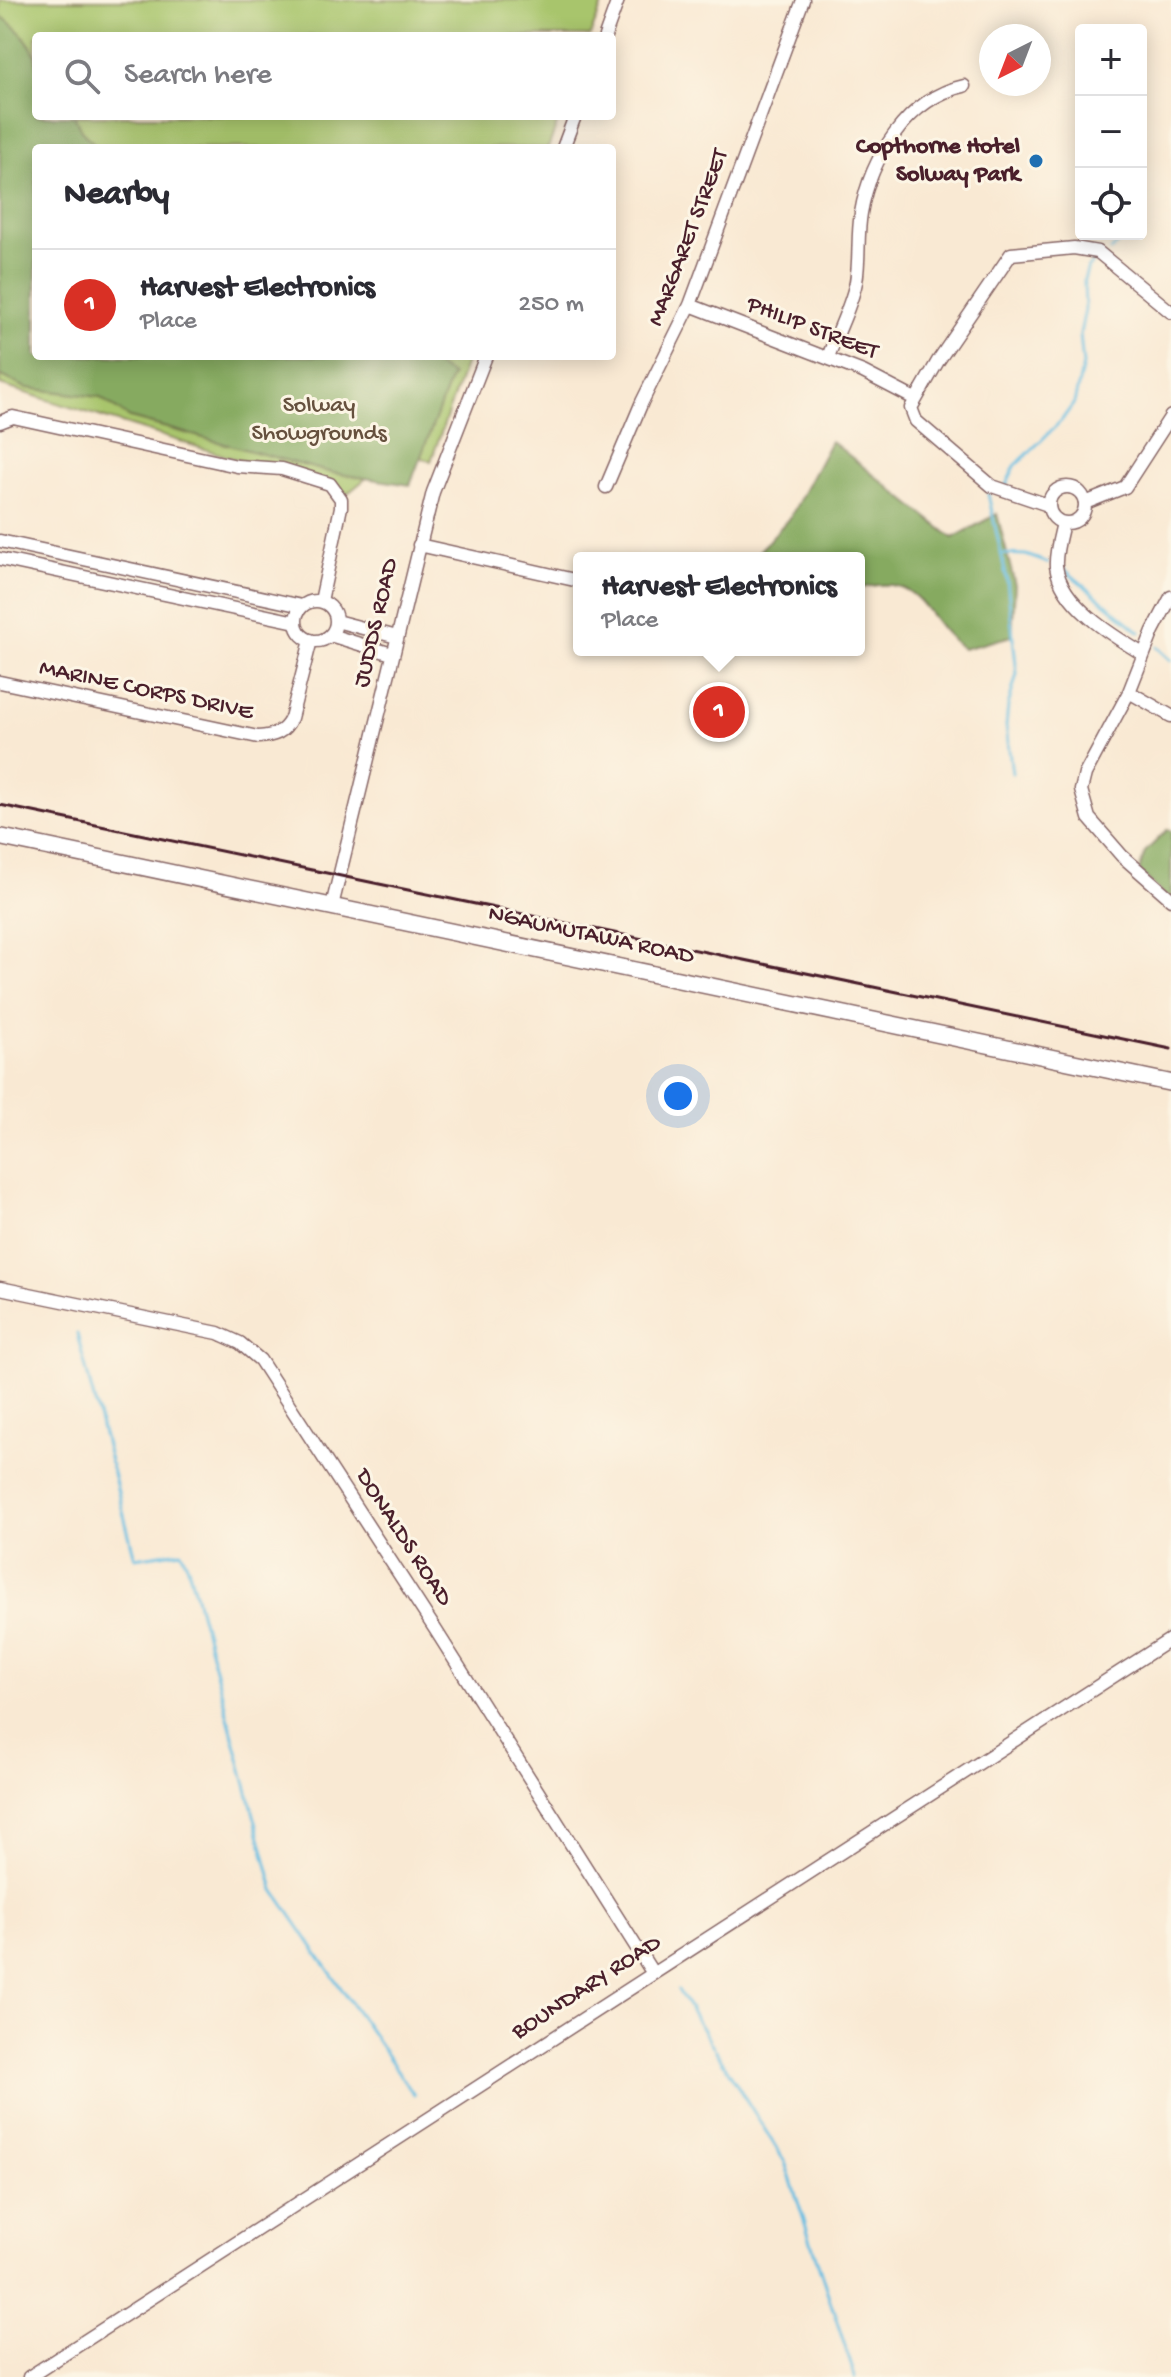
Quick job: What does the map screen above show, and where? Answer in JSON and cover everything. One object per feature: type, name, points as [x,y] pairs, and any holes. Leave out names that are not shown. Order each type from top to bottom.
[{"type":"main road","name":"NGAUMUTAWA ROAD","points":[[0,837],[1171,1083]]},
{"type":"street","points":[[606,32],[618,0]]},
{"type":"street","name":"MARGARET STREET","points":[[606,487],[642,402],[690,305],[803,0]]},
{"type":"street","points":[[828,357],[856,283],[860,217],[868,182],[883,151],[905,123],[941,91],[964,86]]},
{"type":"street","points":[[564,144],[574,120]]},
{"type":"street","points":[[1048,505],[1005,493],[975,474],[916,421],[911,408],[915,399],[1011,254],[1074,248],[1098,252],[1171,312]]},
{"type":"street","name":"PHILIP STREET","points":[[690,305],[828,357],[899,388],[915,399]]},
{"type":"street","name":"JUDDS ROAD","points":[[332,906],[433,492],[484,360]]},
{"type":"street","points":[[1063,523],[1079,518],[1085,503],[1125,487],[1171,416]]},
{"type":"street","points":[[0,422],[13,417],[237,466],[282,469],[330,484],[341,499],[341,507],[321,601]]},
{"type":"street","points":[[1063,523],[1053,516],[1048,505],[1052,493],[1063,487],[1075,488],[1085,503]]},
{"type":"street","points":[[1063,523],[1056,567],[1064,587],[1113,637],[1143,654]]},
{"type":"street","points":[[0,541],[302,606],[321,601]]},
{"type":"street","points":[[419,545],[573,580]]},
{"type":"street","points":[[29,564],[31,549]]},
{"type":"street","points":[[0,559],[296,622]]},
{"type":"street","points":[[113,582],[116,565]]},
{"type":"street","points":[[197,599],[200,584]]},
{"type":"street","points":[[1171,597],[1143,654],[1129,692],[1085,774],[1081,790],[1083,806],[1122,856],[1171,899]]},
{"type":"street","points":[[321,601],[332,609],[336,621],[330,635]]},
{"type":"street","points":[[302,606],[296,622],[298,631],[311,640],[330,635],[392,654]]},
{"type":"street","points":[[336,621],[397,637]]},
{"type":"street","name":"MARINE CORPS DRIVE","points":[[0,682],[258,737],[272,737],[287,726],[291,718],[311,640]]},
{"type":"street","points":[[1129,692],[1171,716]]},
{"type":"street","name":"DONALDS ROAD","points":[[0,1288],[218,1333],[240,1343],[260,1360],[427,1616],[652,1972]]},
{"type":"street","name":"BOUNDARY ROAD","points":[[29,2377],[1171,1639]]},
{"type":"green space","name":"Solway Showgrounds","points":[[0,0],[604,0],[592,32],[32,32],[32,120],[558,120],[550,144],[32,144],[32,360],[467,360],[431,461],[380,444],[369,476],[347,494],[0,385]]},
{"type":"green space","points":[[0,15],[15,27],[32,48],[32,120],[76,120],[83,133],[95,144],[32,144],[32,360],[426,360],[452,375],[410,485],[332,473],[130,418],[99,397],[26,388],[0,375]]},
{"type":"green space","points":[[831,441],[953,538],[997,514],[1015,585],[1012,636],[963,649],[909,592],[896,586],[865,588],[865,552],[758,552],[791,516]]},
{"type":"green space","points":[[1168,829],[1171,831],[1171,902],[1139,871],[1145,852]]},
{"type":"waterway","points":[[1111,251],[1120,240]]},
{"type":"waterway","points":[[1006,485],[1015,466],[1061,421],[1074,403],[1083,365],[1080,334],[1085,309],[1084,280],[1088,267],[1097,259]]},
{"type":"waterway","points":[[988,494],[1007,580],[1017,674],[1006,726],[1012,773]]},
{"type":"waterway","points":[[1001,554],[1026,555],[1048,563]]},
{"type":"waterway","points":[[1064,569],[1140,632]]},
{"type":"waterway","points":[[1157,647],[1171,660]]},
{"type":"waterway","points":[[77,1334],[135,1558],[181,1551],[188,1567],[274,1890],[414,2095]]},
{"type":"waterway","points":[[678,1990],[785,2162],[855,2377]]},
{"type":"railway","points":[[0,805],[1171,1049]]},
{"type":"place","name":"Copthorne Hotel Solway Park","points":[[1036,161]]},
{"type":"place","name":"Harvest Electronics","points":[[719,712]]}]
